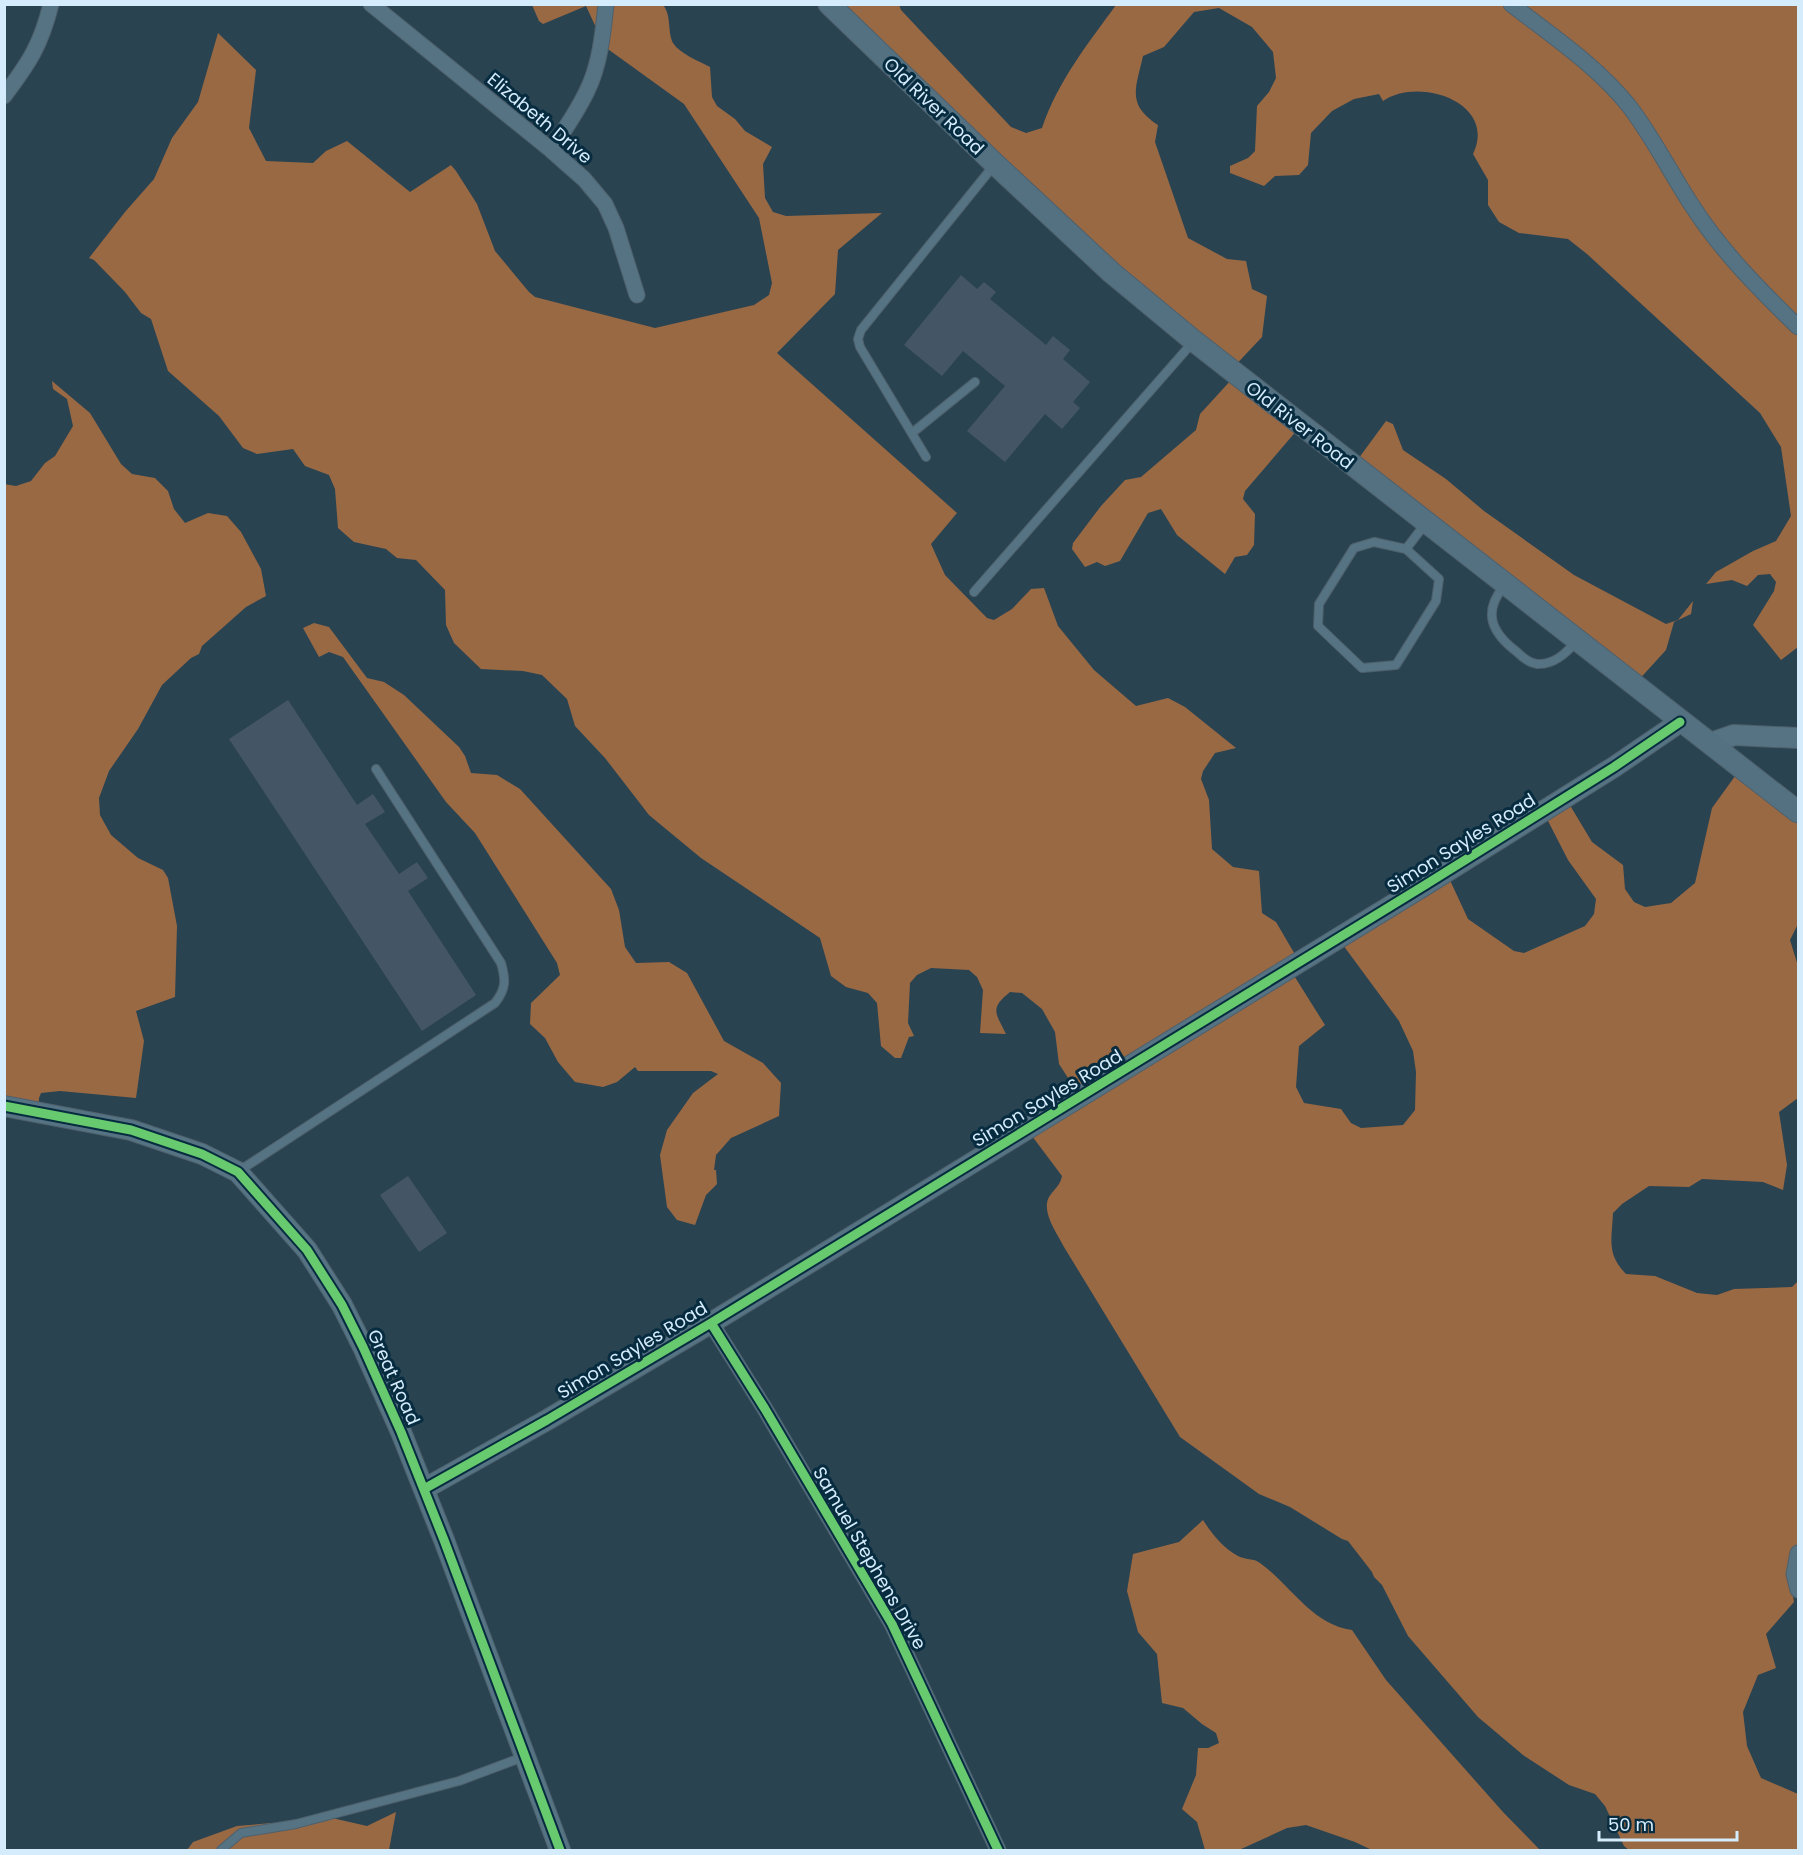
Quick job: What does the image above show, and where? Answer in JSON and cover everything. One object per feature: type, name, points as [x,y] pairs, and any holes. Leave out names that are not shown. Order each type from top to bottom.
[{"type":"main road","name":"Old River Road","points":[[830,4],[995,164],[1112,273],[1194,341],[1798,812]]},
{"type":"street","points":[[4,96],[28,64],[44,33],[51,4]]},
{"type":"street","name":"Elizabeth Drive","points":[[371,4],[584,179],[604,204],[616,228],[638,295]]},
{"type":"street","points":[[551,150],[588,89],[598,57],[606,4]]},
{"type":"street","points":[[1511,4],[1605,79],[1629,106],[1716,240],[1798,327]]},
{"type":"street","name":"Simon Sayles Road","points":[[424,1489],[548,1420],[711,1323],[1425,885],[1614,767],[1680,722]]},
{"type":"street","points":[[1711,744],[1734,735],[1798,738]]},
{"type":"street","name":"Great Road","points":[[4,1106],[131,1130],[202,1154],[238,1172],[307,1250],[342,1305],[397,1422],[560,1851]]},
{"type":"street","name":"Samuel Stephens Drive","points":[[711,1323],[765,1409],[892,1624],[998,1851]]},
{"type":"street","points":[[1798,1553],[1794,1574],[1798,1590]]},
{"type":"lane","points":[[926,457],[860,348],[858,339],[861,330],[995,164]]},
{"type":"lane","points":[[974,592],[1194,341]]},
{"type":"lane","points":[[912,434],[975,382]]},
{"type":"lane","points":[[1406,549],[1426,523]]},
{"type":"lane","points":[[1374,542],[1406,549],[1439,579],[1436,601],[1396,665],[1362,668],[1318,626],[1319,604],[1354,548],[1374,542]]},
{"type":"lane","points":[[1505,585],[1494,602],[1492,616],[1494,630],[1506,644],[1525,659],[1536,664],[1549,662],[1561,657],[1577,640]]},
{"type":"lane","points":[[238,1172],[495,1003],[504,992],[505,977],[501,963],[376,769]]},
{"type":"lane","points":[[221,1851],[241,1833],[296,1824],[438,1786],[525,1757]]},
{"type":"shaded area","points":[[532,5],[663,5],[668,14],[670,34],[676,47],[710,67],[712,97],[717,106],[735,119],[745,131],[772,147],[763,164],[765,198],[773,212],[786,216],[882,213],[838,250],[835,294],[777,353],[957,513],[931,544],[945,575],[987,618],[994,620],[1012,609],[1031,589],[1044,588],[1058,626],[1094,670],[1136,706],[1168,698],[1185,707],[1236,748],[1215,753],[1203,771],[1201,779],[1209,800],[1212,849],[1233,867],[1259,871],[1262,913],[1276,922],[1300,963],[1293,974],[1325,1025],[1299,1046],[1296,1087],[1304,1103],[1341,1109],[1351,1123],[1361,1128],[1403,1125],[1415,1110],[1416,1072],[1413,1051],[1399,1021],[1343,945],[1448,876],[1468,919],[1514,951],[1524,953],[1585,926],[1594,914],[1596,899],[1568,860],[1547,819],[1568,802],[1592,842],[1623,865],[1625,889],[1634,902],[1645,907],[1671,903],[1695,883],[1712,808],[1738,772],[1798,817],[1798,924],[1790,940],[1798,966],[1798,1098],[1779,1112],[1787,1165],[1783,1190],[1763,1182],[1702,1179],[1689,1187],[1649,1186],[1622,1204],[1613,1213],[1611,1238],[1615,1260],[1626,1274],[1655,1276],[1697,1293],[1717,1295],[1734,1289],[1792,1287],[1798,1281],[1798,1565],[1792,1591],[1794,1602],[1766,1634],[1776,1668],[1758,1675],[1743,1712],[1747,1746],[1761,1778],[1798,1794],[1798,1850],[1629,1850],[1624,1846],[1605,1806],[1595,1794],[1569,1785],[1523,1755],[1478,1717],[1408,1636],[1382,1585],[1348,1541],[1290,1507],[1259,1494],[1180,1437],[1064,1247],[1048,1216],[1049,1197],[1062,1176],[1032,1136],[1083,1101],[1059,1064],[1055,1032],[1042,1009],[1022,993],[1010,992],[999,1003],[996,1012],[1006,1034],[980,1033],[983,990],[977,977],[969,970],[931,968],[917,975],[910,983],[908,1023],[914,1036],[909,1037],[901,1058],[895,1058],[881,1046],[877,1003],[868,993],[846,987],[831,976],[820,938],[701,858],[649,815],[605,758],[575,726],[567,699],[542,675],[523,671],[481,669],[454,643],[446,625],[445,590],[416,560],[397,558],[386,549],[354,542],[338,528],[335,489],[329,475],[305,466],[293,449],[257,454],[243,448],[219,416],[168,371],[151,319],[141,313],[125,292],[94,260],[89,258],[154,179],[172,138],[198,102],[218,33],[256,70],[249,128],[266,161],[313,163],[326,151],[347,141],[410,192],[451,165],[477,204],[495,251],[535,297],[655,328],[754,305],[769,295],[772,283],[759,218],[684,104],[605,47],[586,6],[543,24],[539,21]]},
{"type":"shaded area","points":[[827,5],[899,5],[901,10],[1011,127],[1026,133],[1042,128],[1065,79],[1116,5],[1798,5],[1798,647],[1781,660],[1753,625],[1774,591],[1776,582],[1770,574],[1758,575],[1747,586],[1732,580],[1706,584],[1716,572],[1776,541],[1791,516],[1781,447],[1760,413],[1568,239],[1519,233],[1499,222],[1488,205],[1488,180],[1473,154],[1478,136],[1474,120],[1465,108],[1433,93],[1415,91],[1398,94],[1383,101],[1379,94],[1354,99],[1332,111],[1311,133],[1308,165],[1299,175],[1275,176],[1264,186],[1230,173],[1230,166],[1248,158],[1255,151],[1257,106],[1269,92],[1276,78],[1273,52],[1252,27],[1219,8],[1194,12],[1164,47],[1143,56],[1136,86],[1137,102],[1141,110],[1158,125],[1155,142],[1188,238],[1227,259],[1246,261],[1252,289],[1267,296],[1262,337],[1229,372]]},
{"type":"shaded area","points":[[1232,379],[1298,429],[1245,491],[1243,499],[1255,514],[1254,545],[1247,555],[1235,557],[1225,574],[1177,535],[1161,509],[1148,513],[1120,561],[1105,566],[1097,562],[1085,567],[1072,549],[1073,543],[1101,506],[1125,480],[1141,477],[1196,430],[1200,414]]},
{"type":"shaded area","points":[[52,381],[90,413],[121,464],[132,474],[155,478],[168,491],[174,509],[185,523],[208,513],[227,516],[241,532],[261,569],[266,596],[246,607],[202,646],[199,654],[191,658],[162,685],[138,729],[109,771],[99,798],[100,815],[111,835],[138,858],[163,870],[168,878],[177,926],[175,997],[136,1011],[144,1041],[136,1098],[60,1091],[41,1093],[38,1114],[5,1110],[4,484],[16,486],[31,481],[45,463],[55,456],[73,426],[67,399],[53,389]]},
{"type":"shaded area","points":[[1386,421],[1393,424],[1403,450],[1446,479],[1484,511],[1574,575],[1666,624],[1678,620],[1693,601],[1691,614],[1674,622],[1666,650],[1635,684],[1353,466]]},
{"type":"shaded area","points":[[314,623],[329,627],[367,678],[384,682],[404,695],[459,747],[471,773],[497,775],[520,789],[611,889],[619,910],[625,947],[636,963],[669,962],[687,973],[724,1041],[763,1063],[781,1083],[779,1116],[731,1138],[716,1155],[714,1170],[716,1170],[717,1184],[706,1195],[695,1225],[677,1220],[667,1207],[660,1155],[667,1130],[693,1093],[718,1074],[711,1071],[638,1071],[635,1067],[617,1082],[603,1087],[575,1082],[558,1062],[545,1038],[530,1024],[531,1003],[560,975],[557,963],[475,833],[446,802],[343,657],[329,652],[319,657],[303,628]]},
{"type":"shaded area","points":[[1203,1520],[1227,1549],[1241,1557],[1260,1563],[1313,1612],[1325,1620],[1352,1630],[1386,1680],[1503,1812],[1540,1850],[1372,1850],[1306,1825],[1287,1828],[1239,1850],[1205,1850],[1197,1822],[1182,1809],[1196,1775],[1198,1748],[1208,1748],[1219,1743],[1216,1733],[1183,1708],[1162,1703],[1157,1654],[1138,1632],[1127,1591],[1133,1554],[1179,1542]]},
{"type":"shaded area","points":[[396,1812],[389,1850],[187,1850],[193,1842],[237,1826],[332,1818],[367,1826]]},
{"type":"building","points":[[961,275],[977,289],[984,282],[996,292],[990,299],[1046,345],[1053,336],[1070,350],[1063,359],[1090,382],[1073,402],[1080,408],[1062,429],[1045,414],[1005,462],[967,431],[1005,386],[963,351],[942,376],[904,345]]},
{"type":"building","points":[[288,700],[357,805],[373,794],[385,812],[365,824],[399,874],[417,862],[428,878],[408,891],[476,995],[422,1031],[229,739]]},
{"type":"building","points":[[408,1176],[447,1233],[419,1252],[380,1195]]},
{"type":"cycle path","points":[[424,1489],[547,1420],[711,1323],[1425,885],[1614,767],[1680,722]]},
{"type":"cycle path","points":[[4,1106],[131,1130],[202,1154],[238,1172],[307,1250],[342,1305],[401,1432],[560,1850]]},
{"type":"cycle path","points":[[711,1323],[765,1409],[892,1624],[998,1850]]}]
